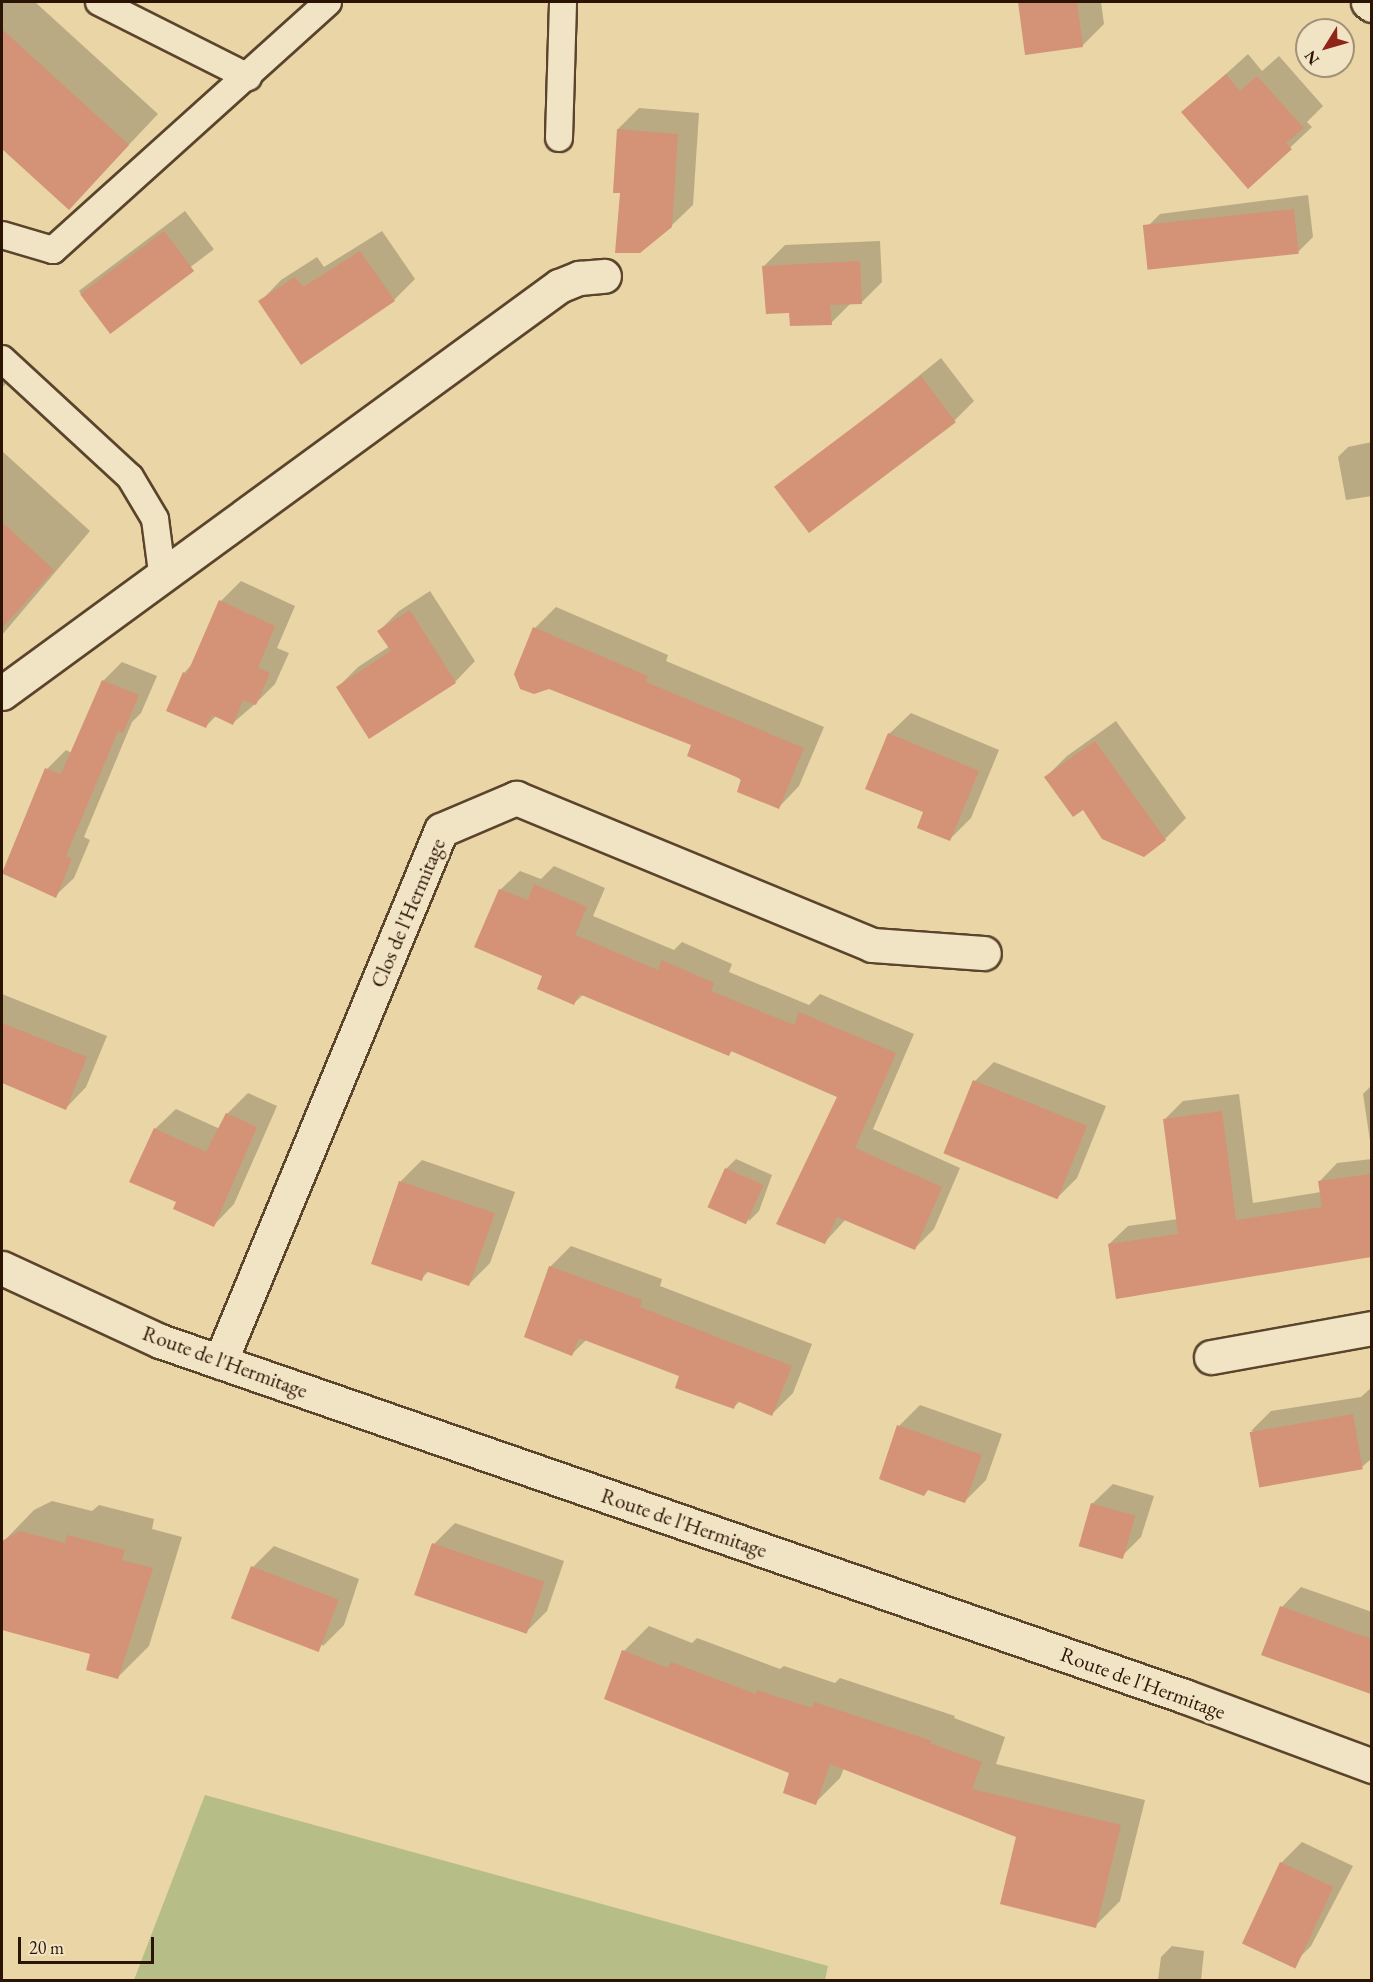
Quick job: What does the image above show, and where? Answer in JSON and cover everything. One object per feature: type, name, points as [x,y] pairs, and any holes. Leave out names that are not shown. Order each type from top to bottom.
[{"type":"street","points":[[1368,2],[1371,5]]},
{"type":"street","points":[[2,693],[162,572],[559,286],[579,278],[604,276]]},
{"type":"street","name":"Clos de l'Hermitage","points":[[220,1362],[441,830],[516,798],[872,945],[984,953]]},
{"type":"street","name":"Route de l'Hermitage","points":[[2,1268],[160,1341],[1184,1696],[1371,1766]]},
{"type":"street","points":[[1211,1357],[1371,1328]]},
{"type":"lane","points":[[99,2],[248,77]]},
{"type":"lane","points":[[2,235],[53,250],[91,220],[209,106],[248,77],[328,2]]},
{"type":"lane","points":[[559,138],[563,2]]},
{"type":"lane","points":[[2,359],[130,477],[155,519],[162,572]]},
{"type":"green space","points":[[205,1795],[828,1966],[825,1980],[134,1980]]},
{"type":"building","points":[[1018,2],[1077,2],[1083,47],[1025,55]]},
{"type":"building","points":[[2,29],[129,145],[69,210],[2,149]]},
{"type":"building","points":[[1226,74],[1240,91],[1257,76],[1304,128],[1286,143],[1292,149],[1248,189],[1181,112]]},
{"type":"building","points":[[617,129],[678,134],[672,227],[640,253],[615,253],[620,193],[613,193]]},
{"type":"building","points":[[1294,209],[1299,254],[1148,270],[1143,225]]},
{"type":"building","points":[[164,231],[194,271],[110,334],[80,294]]},
{"type":"building","points":[[360,251],[395,301],[301,365],[258,301],[295,277],[303,287]]},
{"type":"building","points":[[860,261],[862,304],[830,305],[832,325],[790,326],[789,313],[766,314],[762,266]]},
{"type":"building","points":[[921,376],[956,422],[809,533],[774,487]]},
{"type":"building","points":[[2,522],[54,570],[2,628]]},
{"type":"building","points":[[219,600],[275,626],[258,668],[270,673],[256,705],[243,700],[233,725],[212,715],[206,728],[166,711],[183,672],[187,674]]},
{"type":"building","points":[[410,610],[456,683],[369,739],[336,687],[391,651],[377,631]]},
{"type":"building","points":[[533,627],[648,676],[646,682],[804,748],[779,809],[737,792],[741,779],[687,756],[691,745],[549,689],[534,694],[520,689],[514,674]]},
{"type":"building","points":[[102,680],[139,695],[123,733],[118,731],[66,856],[72,859],[56,898],[2,873],[45,768],[61,774]]},
{"type":"building","points":[[888,733],[979,771],[950,841],[917,828],[923,812],[865,789]]},
{"type":"building","points":[[1095,741],[1166,840],[1144,857],[1102,839],[1083,810],[1073,817],[1044,777]]},
{"type":"building","points":[[534,884],[587,907],[575,935],[658,970],[662,960],[714,983],[711,991],[794,1025],[799,1012],[896,1053],[855,1148],[942,1187],[915,1250],[837,1217],[825,1244],[776,1224],[837,1097],[731,1051],[729,1056],[579,994],[574,1005],[537,989],[542,976],[474,947],[499,889],[528,900]]},
{"type":"building","points":[[2,1023],[87,1057],[66,1110],[2,1083]]},
{"type":"building","points":[[973,1080],[1087,1126],[1057,1199],[943,1153]]},
{"type":"building","points":[[1222,1111],[1236,1220],[1322,1207],[1318,1181],[1371,1174],[1371,1257],[1116,1299],[1108,1244],[1178,1234],[1163,1119]]},
{"type":"building","points":[[226,1113],[257,1127],[214,1227],[173,1209],[176,1202],[129,1182],[154,1128],[206,1152]]},
{"type":"building","points":[[725,1168],[763,1185],[746,1224],[708,1207]]},
{"type":"building","points":[[399,1181],[495,1213],[469,1286],[425,1271],[422,1281],[371,1264]]},
{"type":"building","points":[[549,1266],[642,1300],[640,1307],[792,1366],[772,1416],[737,1401],[734,1409],[675,1388],[679,1376],[579,1338],[572,1356],[524,1337]]},
{"type":"building","points":[[1353,1414],[1363,1469],[1259,1487],[1250,1432]]},
{"type":"building","points":[[897,1425],[982,1455],[965,1503],[928,1490],[924,1496],[879,1479]]},
{"type":"building","points":[[1091,1503],[1135,1516],[1123,1559],[1079,1546]]},
{"type":"building","points":[[20,1531],[65,1543],[67,1535],[125,1550],[122,1560],[153,1568],[118,1679],[86,1670],[90,1654],[2,1630],[2,1541]]},
{"type":"building","points":[[432,1543],[545,1582],[527,1634],[414,1595]]},
{"type":"building","points":[[251,1566],[339,1600],[319,1652],[231,1618]]},
{"type":"building","points":[[1280,1606],[1371,1639],[1371,1694],[1261,1655]]},
{"type":"building","points":[[622,1650],[668,1668],[671,1662],[756,1694],[757,1690],[812,1708],[814,1702],[932,1741],[930,1743],[982,1762],[972,1789],[1121,1825],[1096,1928],[1000,1904],[1016,1837],[830,1764],[816,1805],[783,1793],[789,1773],[604,1699]]},
{"type":"building","points":[[1280,1862],[1333,1887],[1295,1969],[1242,1944]]}]
